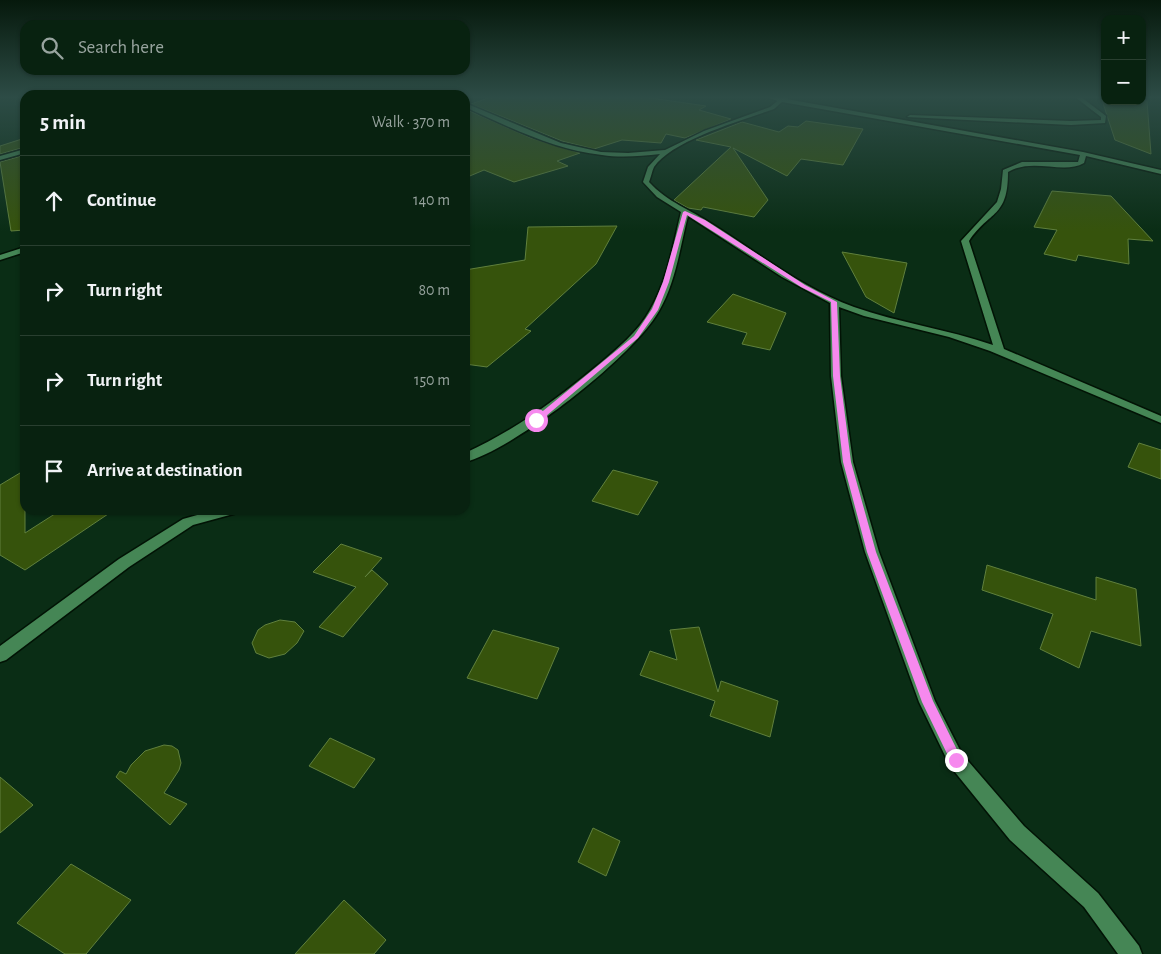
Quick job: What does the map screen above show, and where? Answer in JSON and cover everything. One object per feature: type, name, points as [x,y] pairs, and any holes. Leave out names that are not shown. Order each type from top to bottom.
[{"type":"street","points":[[557,142],[585,150],[614,154],[665,152]]},
{"type":"street","points":[[685,142],[665,152],[651,167],[646,182],[654,193],[703,221],[803,286],[834,302],[884,319],[966,340],[1000,351],[1161,420]]},
{"type":"street","points":[[1013,142],[1083,154],[1161,172]]},
{"type":"street","points":[[0,158],[20,152]]},
{"type":"street","points":[[1000,351],[965,241],[996,210],[1002,199],[1006,183],[1005,171],[1010,166],[1034,164],[1071,166],[1080,163],[1083,154]]},
{"type":"street","points":[[470,456],[492,446],[536,420],[636,337],[655,310],[666,282],[685,212]]},
{"type":"street","points":[[0,258],[20,251]]},
{"type":"street","points":[[834,302],[836,376],[847,462],[872,552],[927,702],[956,760],[1017,833],[1091,900],[1131,954]]},
{"type":"street","points":[[0,655],[124,563],[188,522],[214,515]]},
{"type":"building","points":[[20,142],[20,148],[0,154],[0,146]]},
{"type":"building","points":[[470,142],[542,142],[580,153],[557,161],[568,166],[514,182],[484,170],[470,176]]},
{"type":"building","points":[[564,142],[617,142],[594,149]]},
{"type":"building","points":[[704,142],[856,142],[843,165],[801,159],[787,176],[733,148],[768,200],[754,217],[703,207],[701,210],[688,208],[674,200],[731,147]]},
{"type":"building","points":[[1119,142],[1150,142],[1151,154]]},
{"type":"building","points":[[20,156],[20,230],[11,231],[0,162]]},
{"type":"building","points":[[1052,191],[1111,196],[1153,241],[1128,239],[1129,264],[1078,255],[1076,261],[1044,254],[1057,230],[1034,227]]},
{"type":"building","points":[[617,226],[596,264],[525,329],[531,331],[487,367],[470,365],[470,269],[525,260],[528,227]]},
{"type":"building","points":[[842,252],[907,263],[894,313],[866,297]]},
{"type":"building","points":[[733,294],[786,313],[770,350],[742,344],[747,333],[707,322]]},
{"type":"building","points":[[1139,443],[1161,450],[1161,479],[1128,467]]},
{"type":"building","points":[[613,470],[658,482],[638,515],[592,501]]},
{"type":"building","points":[[20,473],[20,515],[25,515],[25,533],[53,515],[107,515],[25,570],[0,555],[0,485]]},
{"type":"building","points":[[341,544],[382,558],[365,577],[372,570],[388,584],[343,637],[319,627],[356,587],[313,572]]},
{"type":"building","points":[[987,565],[1096,600],[1096,577],[1136,589],[1141,646],[1091,631],[1079,668],[1040,649],[1053,614],[982,590]]},
{"type":"building","points":[[280,620],[295,622],[304,631],[297,643],[285,654],[269,658],[256,653],[252,643],[258,630],[265,625]]},
{"type":"building","points":[[699,627],[718,692],[721,681],[778,701],[770,737],[710,716],[715,701],[640,675],[650,651],[677,660],[670,630]]},
{"type":"building","points":[[493,630],[559,648],[537,699],[467,678]]},
{"type":"building","points":[[330,738],[375,759],[354,788],[309,766]]},
{"type":"building","points":[[164,745],[172,746],[178,750],[181,763],[179,770],[164,793],[187,804],[170,825],[116,777],[120,771],[126,774],[131,765],[145,751]]},
{"type":"building","points":[[0,777],[33,805],[0,833]]},
{"type":"building","points":[[593,828],[620,841],[606,876],[578,862]]},
{"type":"building","points":[[71,864],[131,900],[86,954],[65,954],[17,923]]},
{"type":"building","points":[[344,900],[386,940],[374,954],[295,954]]},
{"type":"route","points":[[536,420],[589,378],[636,337],[655,310],[666,282],[685,212],[703,221],[803,286],[834,302],[836,376],[847,462],[872,552],[927,702],[956,760]]}]
